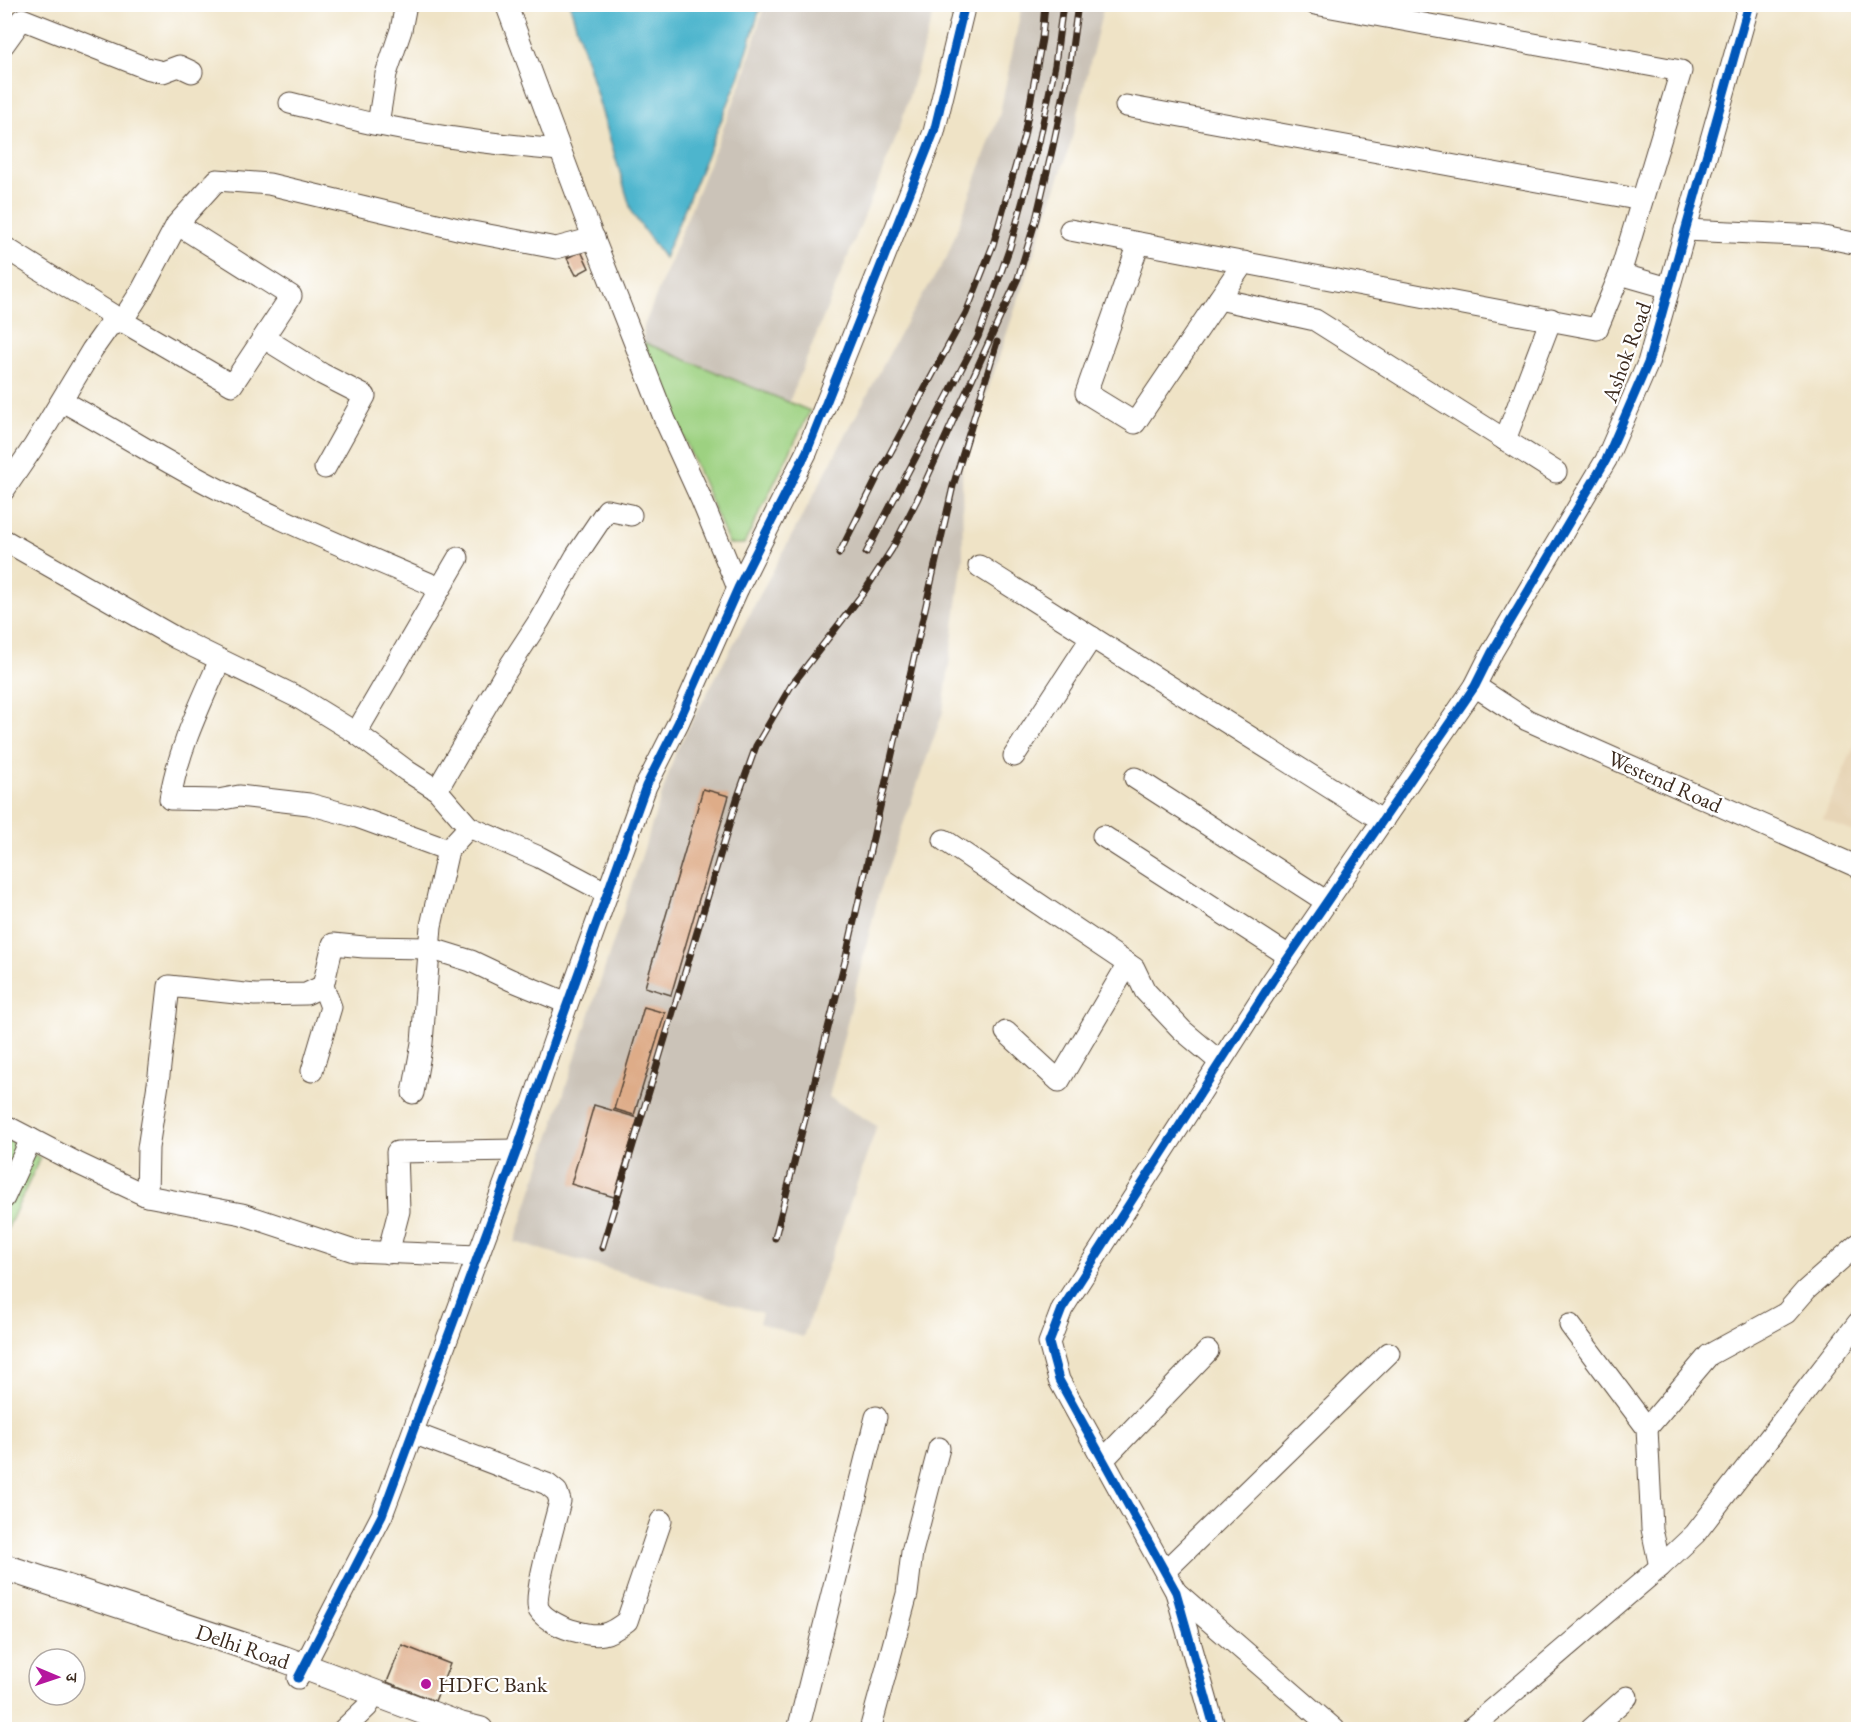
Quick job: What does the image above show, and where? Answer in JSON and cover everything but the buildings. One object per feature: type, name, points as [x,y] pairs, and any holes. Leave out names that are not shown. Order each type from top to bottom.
[{"type":"main road","name":"Delhi Road","points":[[4,1567],[301,1672],[371,1700],[480,1730]]},
{"type":"main road","name":"Delhi Road","points":[[4,1583],[114,1611],[301,1672]]},
{"type":"main road","name":"Delhi Road","points":[[371,1700],[421,1730]]},
{"type":"street","points":[[378,124],[386,74],[406,4]]},
{"type":"street","points":[[506,4],[665,420],[738,588]]},
{"type":"street","points":[[301,1672],[382,1515],[517,1150],[567,1003],[646,786],[678,723],[738,588],[807,451],[934,132],[965,4]]},
{"type":"street","points":[[1070,230],[1597,329],[1620,274],[1681,71],[1315,4]]},
{"type":"street","name":"Ashok Road","points":[[1176,1592],[1059,1380],[1049,1343],[1062,1308],[1220,1062],[1289,956],[1476,686],[1492,652],[1606,460],[1648,363],[1749,4]]},
{"type":"street","points":[[4,44],[24,12],[146,68],[163,72],[179,66],[192,72]]},
{"type":"street","points":[[290,103],[378,124],[485,142],[560,150]]},
{"type":"street","points":[[1126,106],[1642,200]]},
{"type":"street","points":[[4,490],[34,446],[92,350],[109,326],[122,321],[142,290],[177,224],[217,180],[269,184],[452,228],[556,248],[594,238]]},
{"type":"street","points":[[4,247],[122,321],[232,385],[291,296],[177,224]]},
{"type":"street","points":[[1685,230],[1819,236],[1858,244]]},
{"type":"street","points":[[1139,243],[1086,393],[1135,423],[1244,262]]},
{"type":"street","points":[[1620,274],[1669,288]]},
{"type":"street","points":[[1219,299],[1315,320],[1556,472]]},
{"type":"street","points":[[1505,440],[1551,319]]},
{"type":"street","points":[[264,338],[322,375],[365,396],[325,468]]},
{"type":"street","points":[[62,401],[215,488],[440,588]]},
{"type":"street","points":[[437,790],[576,555],[607,510],[631,515]]},
{"type":"street","points":[[4,540],[176,638],[299,698],[356,733],[437,790],[469,827],[539,856],[607,893]]},
{"type":"street","points":[[356,733],[458,558]]},
{"type":"street","points":[[979,566],[1383,820]]},
{"type":"street","points":[[1014,756],[1092,637]]},
{"type":"street","points":[[220,660],[192,724],[173,778],[170,799],[219,800],[239,796],[309,804],[357,816],[448,850]]},
{"type":"street","name":"Westend Road","points":[[1476,686],[1527,720],[1858,867]]},
{"type":"street","points":[[1135,778],[1327,902]]},
{"type":"street","points":[[413,1093],[422,1042],[431,926],[448,850],[469,827]]},
{"type":"street","points":[[1103,836],[1289,956]]},
{"type":"street","points":[[944,840],[1134,968],[1145,991],[1182,1030],[1220,1062]]},
{"type":"street","points":[[312,1071],[331,1007],[323,986],[333,944],[429,948],[471,961],[567,1003]]},
{"type":"street","points":[[1006,1032],[1059,1081],[1128,964]]},
{"type":"street","points":[[147,1196],[148,1148],[169,986],[255,995],[306,994],[323,986]]},
{"type":"street","points":[[4,1125],[147,1196],[242,1214],[354,1251],[478,1256]]},
{"type":"street","points":[[4,1198],[31,1139]]},
{"type":"street","points":[[388,1253],[399,1211],[397,1152],[517,1150]]},
{"type":"street","points":[[1647,1428],[1709,1355],[1786,1313],[1806,1290],[1858,1244]]},
{"type":"street","points":[[1469,1730],[1660,1567],[1695,1534],[1858,1323]]},
{"type":"street","points":[[1570,1325],[1647,1428],[1652,1529],[1660,1567]]},
{"type":"street","points":[[1103,1460],[1208,1351]]},
{"type":"street","points":[[1165,1571],[1389,1353]]},
{"type":"street","points":[[798,1730],[876,1417]]},
{"type":"street","points":[[413,1433],[547,1484],[557,1492],[560,1501],[539,1581],[537,1602],[539,1611],[547,1618],[575,1631],[604,1635],[627,1621],[661,1521]]},
{"type":"street","points":[[870,1730],[908,1594],[912,1552],[939,1448]]},
{"type":"street","points":[[1176,1592],[1215,1730]]},
{"type":"street","points":[[1176,1592],[1335,1730]]},
{"type":"street","points":[[1590,1730],[1627,1697]]},
{"type":"street","points":[[343,1730],[371,1700]]},
{"type":"shaded area","points":[[764,5],[936,5],[898,133],[789,402],[643,342],[644,326],[745,74]]},
{"type":"shaded area","points":[[1022,5],[1104,5],[1071,142],[962,467],[963,558],[943,712],[879,893],[829,1097],[877,1126],[803,1337],[759,1323],[762,1313],[515,1242],[676,751],[908,319],[947,257],[1000,113]]},
{"type":"shaded area","points":[[1858,737],[1858,834],[1823,819]]},
{"type":"green space","points":[[643,342],[810,411],[744,544],[729,544]]},
{"type":"green space","points":[[5,1137],[40,1158],[5,1234]]},
{"type":"water","points":[[570,5],[761,5],[740,75],[664,258],[632,213]]},
{"type":"railway","points":[[839,554],[882,468],[966,313],[993,245],[1024,136],[1042,39],[1045,4]]},
{"type":"railway","points":[[866,553],[978,337],[1010,247],[1039,142],[1055,65],[1063,4]]},
{"type":"railway","points":[[602,1248],[737,799],[756,746],[791,686],[864,592],[892,549],[917,500],[1018,278],[1036,219],[1053,146],[1069,70],[1078,4]]},
{"type":"railway","points":[[775,1238],[845,961],[953,486],[997,342]]},
{"type":"cycle path","points":[[298,1678],[382,1515],[517,1150],[646,786],[678,723],[738,588],[807,451],[934,132],[965,4]]},
{"type":"cycle path","points":[[1215,1730],[1176,1592],[1059,1380],[1049,1343],[1062,1309],[1273,980],[1475,686],[1492,652],[1606,460],[1648,363],[1749,4]]},
{"type":"place","name":"HDFC Bank","points":[[426,1684]]}]
